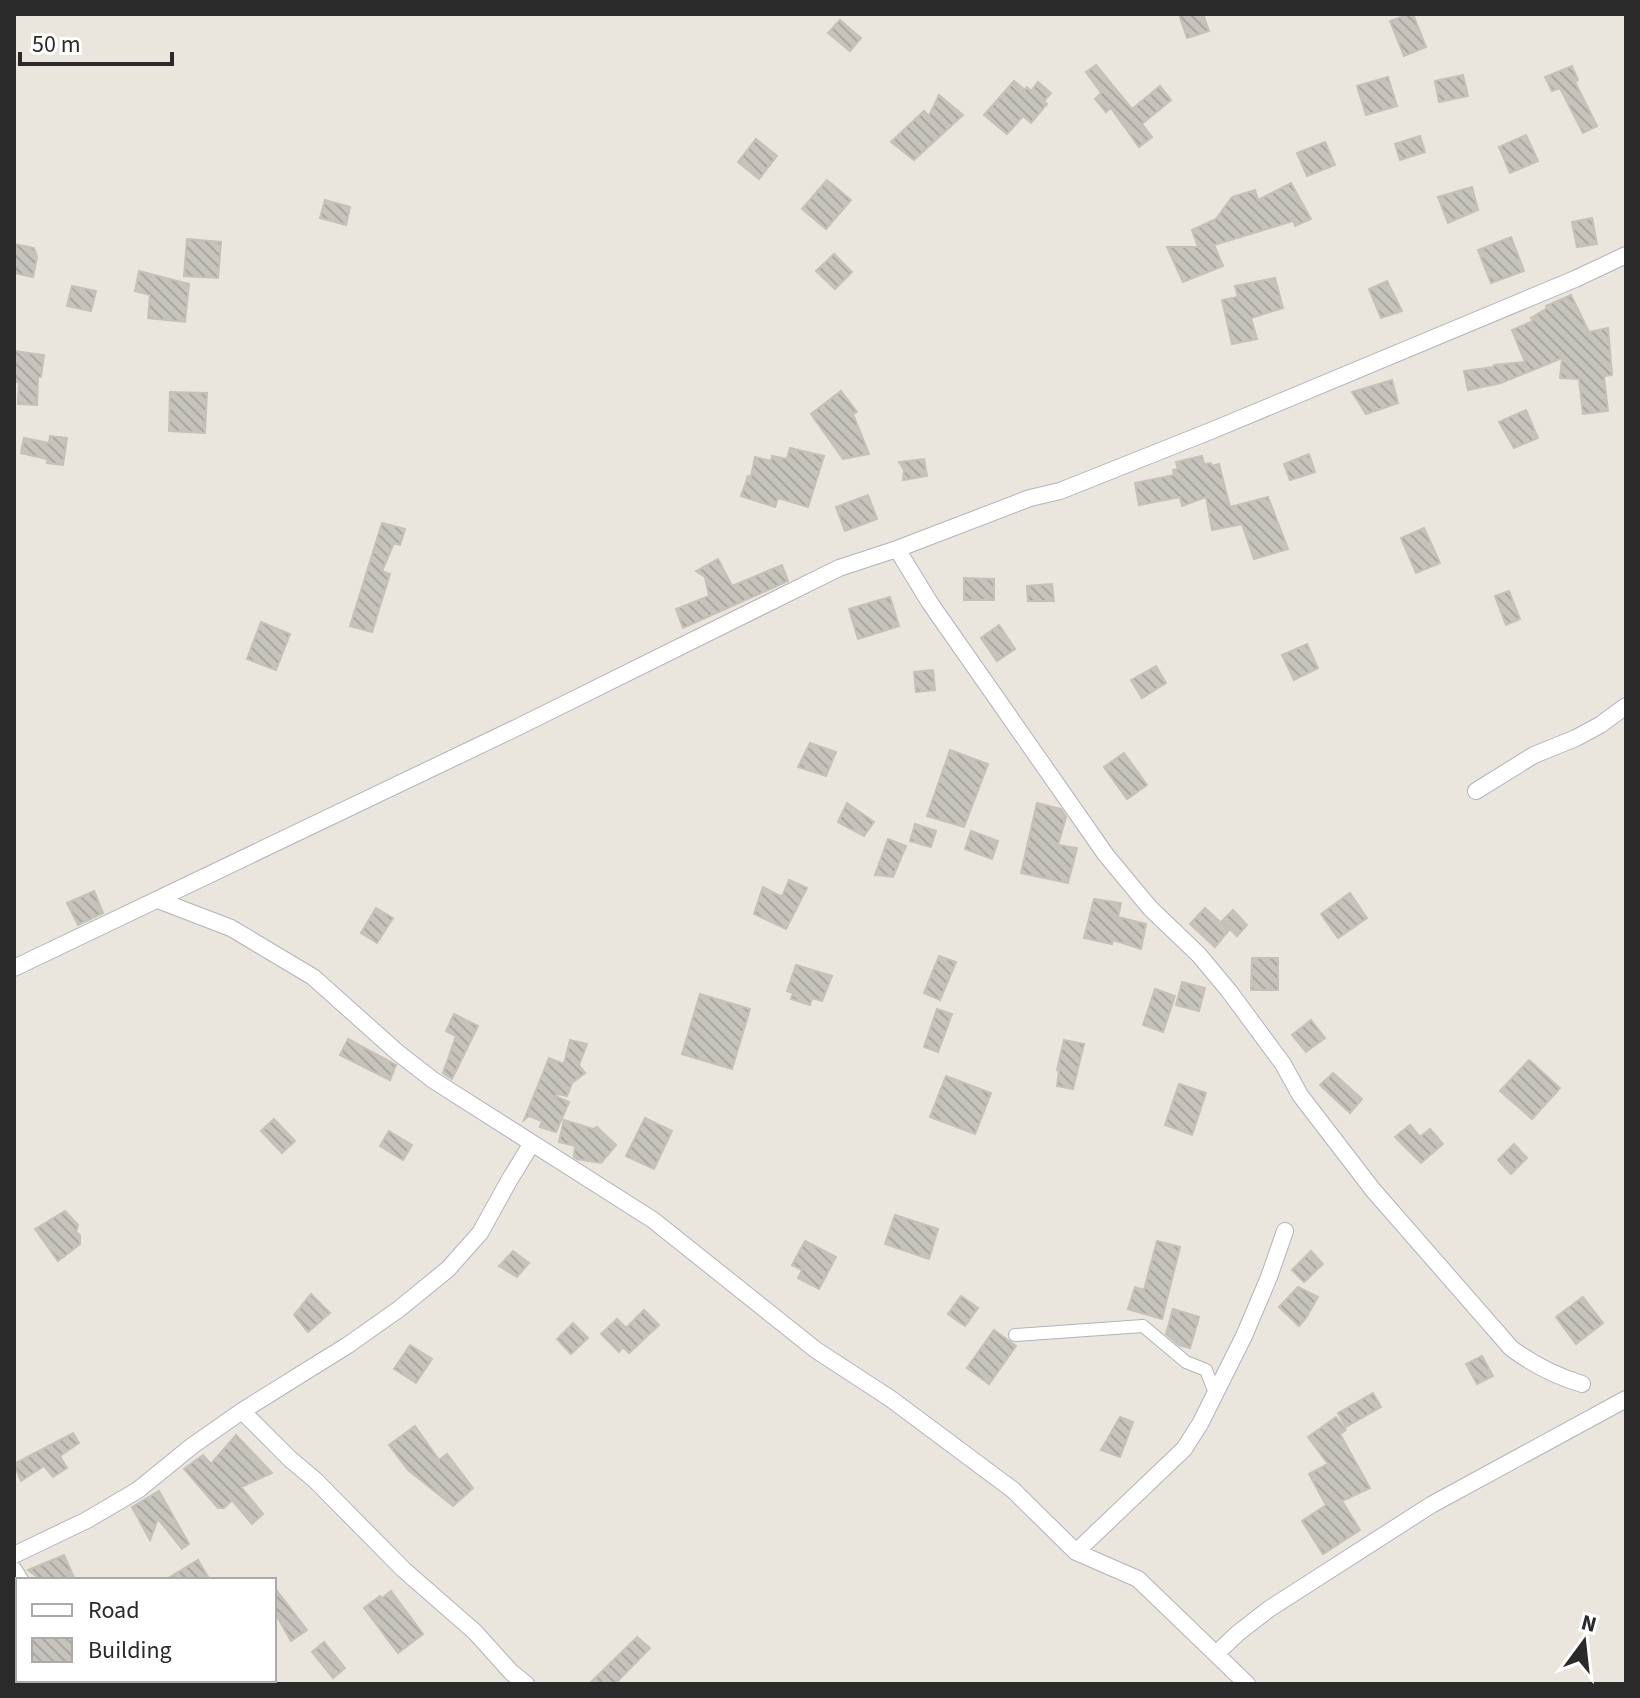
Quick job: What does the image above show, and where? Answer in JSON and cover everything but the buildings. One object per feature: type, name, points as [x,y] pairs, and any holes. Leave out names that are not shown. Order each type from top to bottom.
[{"type":"street","points":[[14,968],[518,727],[839,568],[1030,498],[1060,491],[1186,441],[1626,255]]},
{"type":"street","points":[[897,549],[930,603],[1106,855],[1150,908],[1199,955],[1229,991],[1283,1064],[1300,1095],[1373,1190],[1511,1348],[1527,1360],[1582,1384]]},
{"type":"street","points":[[1476,791],[1534,755],[1600,725],[1626,706]]},
{"type":"street","points":[[158,900],[231,928],[313,977],[433,1080],[653,1220],[816,1350],[891,1399],[1013,1490],[1076,1552],[1138,1579],[1247,1684]]},
{"type":"street","points":[[14,1555],[87,1520],[138,1490],[242,1411],[348,1345],[399,1309],[448,1269],[480,1233],[532,1143]]},
{"type":"street","points":[[1076,1552],[1184,1449],[1200,1424],[1244,1336],[1285,1231]]},
{"type":"street","points":[[1015,1335],[1143,1326],[1186,1362],[1206,1370],[1215,1393]]},
{"type":"street","points":[[1216,1654],[1269,1609],[1431,1505],[1626,1399]]},
{"type":"street","points":[[242,1411],[526,1684]]}]
